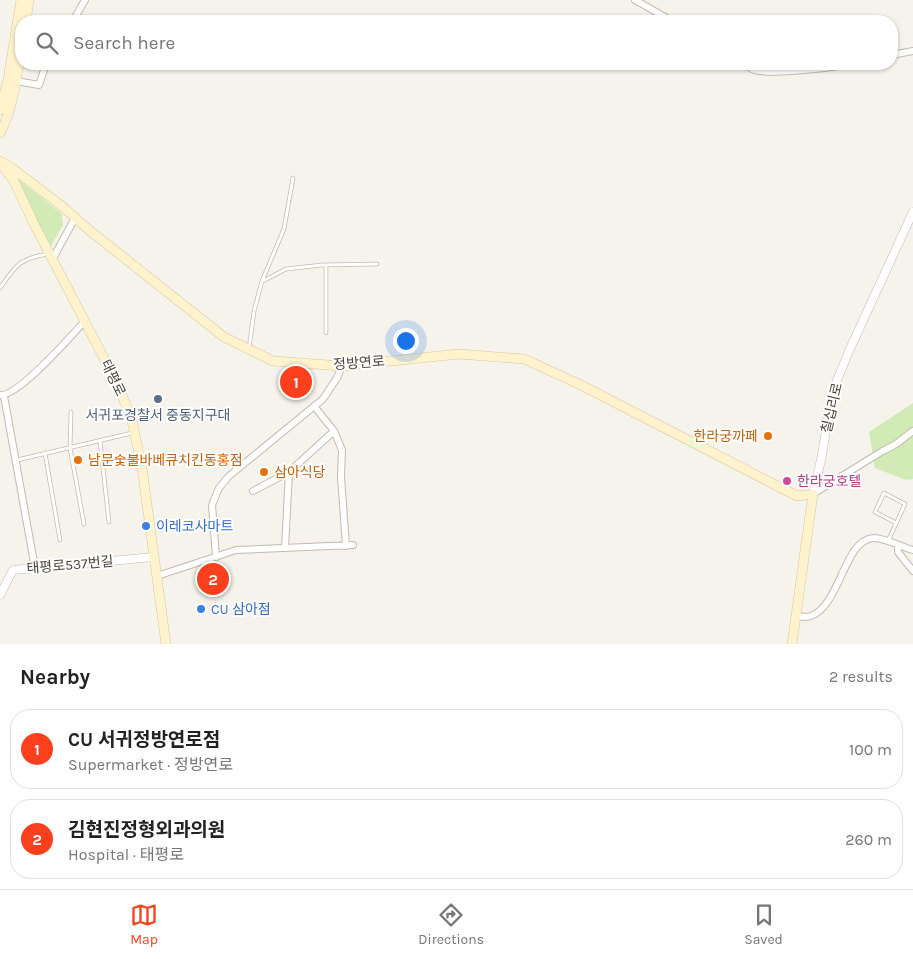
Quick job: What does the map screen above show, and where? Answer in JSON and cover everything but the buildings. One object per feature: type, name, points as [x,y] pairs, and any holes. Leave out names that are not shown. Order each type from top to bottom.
[{"type":"main road","points":[[19,15],[21,0]]},
{"type":"main road","points":[[27,15],[29,0]]},
{"type":"main road","points":[[0,110],[8,80],[15,37]]},
{"type":"main road","points":[[0,133],[18,70]]},
{"type":"main road","name":"정방연로","points":[[0,162],[35,185],[224,337],[272,361],[342,366],[459,354],[524,359],[579,384],[798,496],[813,494]]},
{"type":"main road","name":"태평로","points":[[0,162],[14,181],[51,257],[118,385],[132,421],[142,468],[166,644]]},
{"type":"main road","name":"칠십리로","points":[[792,644],[813,494]]},
{"type":"street","points":[[77,15],[85,0]]},
{"type":"street","points":[[636,0],[662,15]]},
{"type":"street","points":[[898,54],[913,51]]},
{"type":"street","points":[[16,82],[39,85],[44,70]]},
{"type":"street","points":[[754,70],[802,70]]},
{"type":"street","name":"칠십리로","points":[[813,494],[836,383],[913,212]]},
{"type":"street","points":[[51,257],[75,218]]},
{"type":"street","points":[[36,568],[2,395],[22,385],[85,321]]},
{"type":"street","points":[[216,556],[212,505],[219,488],[229,476],[323,399],[337,378],[342,366]]},
{"type":"street","points":[[157,576],[236,550],[349,546],[341,477],[342,450],[334,432],[314,406]]},
{"type":"street","points":[[813,494],[896,444],[913,431]]},
{"type":"street","points":[[253,491],[289,472],[334,432]]},
{"type":"street","points":[[285,548],[289,472]]},
{"type":"street","points":[[795,616],[810,617],[826,606],[849,561],[861,542],[868,538],[875,537],[913,550]]},
{"type":"street","points":[[898,546],[898,552],[913,571]]},
{"type":"street","name":"태평로537번길","points":[[0,595],[13,570],[154,557]]},
{"type":"lane","points":[[249,350],[254,311],[262,281],[284,229],[293,178]]},
{"type":"lane","points":[[0,288],[15,268],[30,256],[51,257]]},
{"type":"lane","points":[[262,281],[286,269],[326,265],[377,264]]},
{"type":"lane","points":[[326,265],[326,333]]},
{"type":"lane","points":[[71,412],[70,448],[84,524]]},
{"type":"lane","points":[[16,460],[135,433]]},
{"type":"lane","points":[[100,441],[109,522]]},
{"type":"lane","points":[[45,453],[60,540]]},
{"type":"lane","points":[[888,541],[905,504],[884,493],[875,512],[896,523]]},
{"type":"green space","points":[[19,180],[62,214],[63,225],[50,248],[18,183]]},
{"type":"green space","points":[[913,403],[913,479],[906,480],[875,468],[869,432]]},
{"type":"place","name":"CU 서귀정방연로점","points":[[296,382]]},
{"type":"place","name":"서귀포경찰서 중동지구대","points":[[158,399]]},
{"type":"place","name":"한라궁까페","points":[[768,436]]},
{"type":"place","name":"남문숯불바베큐치킨동홍점","points":[[78,460]]},
{"type":"place","name":"삼아식당","points":[[264,472]]},
{"type":"place","name":"한라궁호텔","points":[[787,481]]},
{"type":"place","name":"이레코사마트","points":[[146,526]]},
{"type":"place","name":"김현진정형외과의원","points":[[213,579]]},
{"type":"place","name":"CU 삼아점","points":[[201,609]]}]
